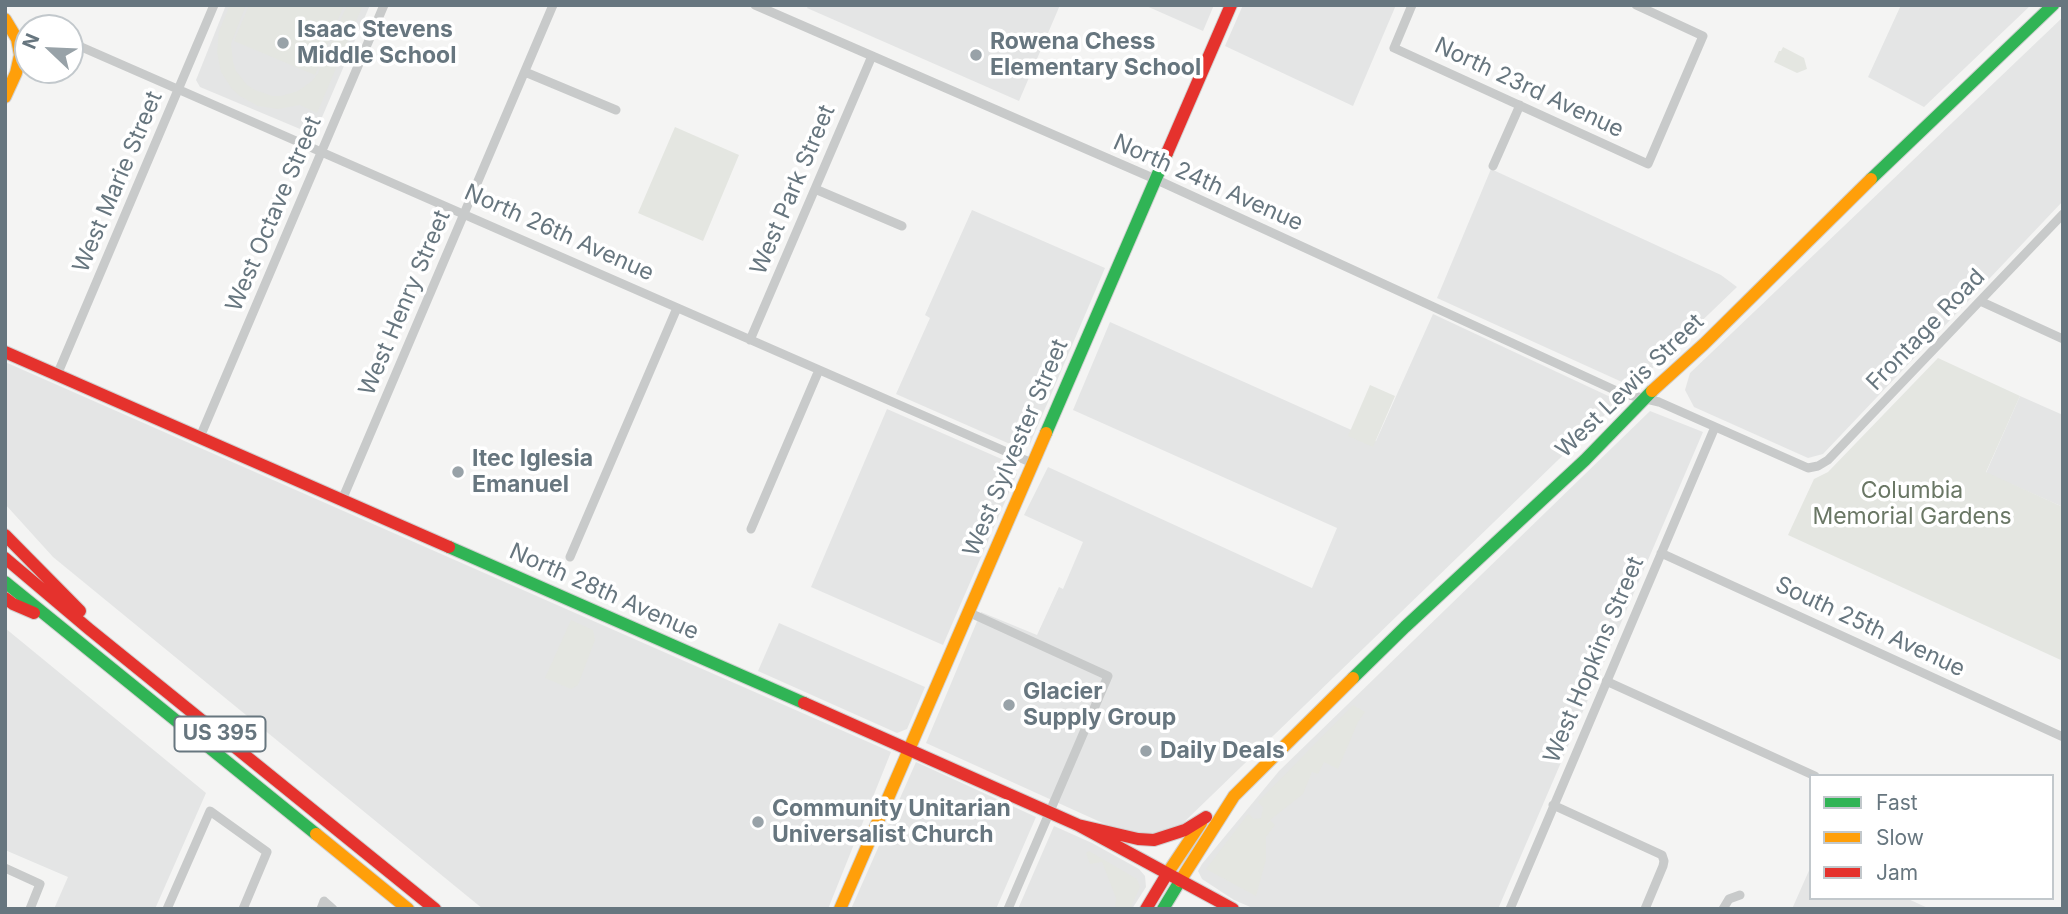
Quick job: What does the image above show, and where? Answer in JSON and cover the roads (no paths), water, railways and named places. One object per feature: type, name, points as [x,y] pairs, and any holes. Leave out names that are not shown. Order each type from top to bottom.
[{"type":"main road","name":"West Sylvester Street","points":[[840,909],[1231,5]]},
{"type":"main road","name":"West Lewis Street","points":[[1146,909],[1206,817],[1234,796],[1405,627],[1585,460],[1644,398],[1704,344],[1815,233],[2053,5]]},
{"type":"main road","points":[[5,97],[14,76]]},
{"type":"main road","name":"North 28th Avenue","points":[[5,352],[1050,811],[1233,909]]},
{"type":"main road","points":[[5,534],[76,605],[89,629]]},
{"type":"main road","name":"US 395","points":[[5,558],[435,909]]},
{"type":"main road","name":"US 395","points":[[5,582],[408,909]]},
{"type":"main road","points":[[5,598],[48,618]]},
{"type":"main road","name":"West Lewis Street","points":[[1163,909],[1234,796]]},
{"type":"main road","points":[[1078,825],[1138,839],[1154,840],[1185,830],[1206,817]]},
{"type":"street","name":"West Marie Street","points":[[57,374],[215,5]]},
{"type":"street","name":"West Octave Street","points":[[200,438],[384,5]]},
{"type":"street","name":"West Henry Street","points":[[342,500],[553,5]]},
{"type":"street","name":"North 24th Avenue","points":[[755,5],[1155,179],[1622,393],[1665,404],[1802,466],[1814,467]]},
{"type":"street","name":"North 23rd Avenue","points":[[1412,5],[1394,48],[1648,164],[1703,36],[1636,5]]},
{"type":"street","name":"North 26th Avenue","points":[[84,48],[1032,463]]},
{"type":"street","name":"West Park Street","points":[[750,340],[872,56]]},
{"type":"street","points":[[525,72],[615,110]]},
{"type":"street","points":[[1493,166],[1520,105]]},
{"type":"street","points":[[814,189],[902,226]]},
{"type":"street","name":"Frontage Road","points":[[1814,467],[1828,460],[2063,214]]},
{"type":"street","points":[[1980,301],[2063,339]]},
{"type":"street","points":[[570,557],[677,308]]},
{"type":"street","points":[[751,529],[820,370]]},
{"type":"street","name":"West Hopkins Street","points":[[1510,909],[1715,427]]},
{"type":"street","name":"South 25th Avenue","points":[[1661,553],[2063,737]]},
{"type":"street","points":[[968,612],[1108,676],[1008,909]]},
{"type":"street","points":[[1606,681],[1811,774]]},
{"type":"street","points":[[1553,805],[1657,852],[1664,858],[1645,909]]},
{"type":"street","points":[[167,909],[210,811],[267,852],[243,909]]},
{"type":"street","points":[[5,868],[40,884],[30,909]]},
{"type":"street","points":[[1723,909],[1729,900],[1740,895]]},
{"type":"street","points":[[322,905],[333,909]]},
{"type":"place","name":"Isaac Stevens Middle School","points":[[283,43]]},
{"type":"place","name":"Rowena Chess Elementary School","points":[[976,55]]},
{"type":"place","name":"Itec Iglesia Emanuel","points":[[458,472]]},
{"type":"place","name":"Glacier Supply Group","points":[[1009,705]]},
{"type":"place","name":"Daily Deals","points":[[1146,751]]},
{"type":"place","name":"Community Unitarian Universalist Church","points":[[758,822]]},
{"type":"park label","name":"Columbia Memorial Gardens","points":[[1912,504]]}]
